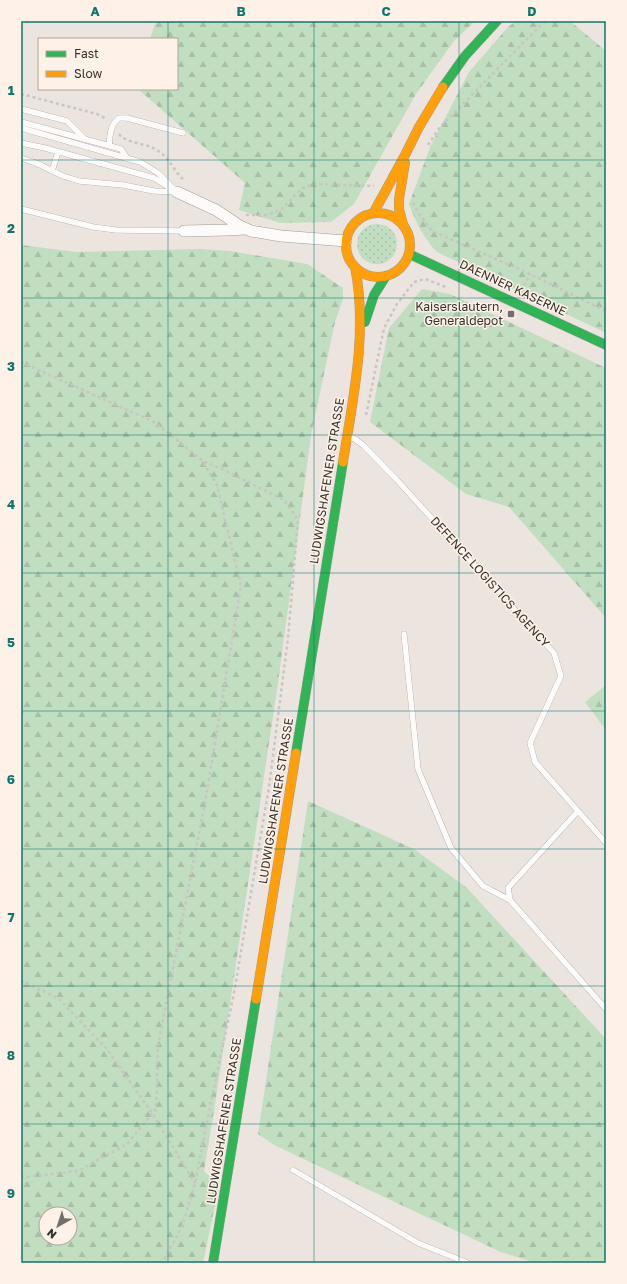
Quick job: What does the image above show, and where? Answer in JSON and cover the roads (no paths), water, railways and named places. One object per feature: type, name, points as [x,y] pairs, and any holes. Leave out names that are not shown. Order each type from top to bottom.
[{"type":"street","points":[[374,212],[436,96],[472,48],[497,21]]},
{"type":"street","points":[[403,224],[392,215],[381,212],[366,214],[356,220],[349,230],[346,241],[347,255],[355,267],[366,275],[378,277],[386,276],[395,272],[405,264],[411,247],[410,237],[403,224],[399,208],[399,199],[406,154]]},
{"type":"street","points":[[177,192],[216,210],[245,229]]},
{"type":"street","points":[[184,231],[245,229],[281,236],[346,241]]},
{"type":"street","name":"DAENNER KASERNE","points":[[409,254],[606,345]]},
{"type":"street","name":"LUDWIGSHAFENER STRASSE","points":[[213,1263],[347,436],[359,342],[360,288],[355,267]]},
{"type":"street","name":"LUDWIGSHAFENER STRASSE","points":[[359,342],[374,295],[386,276]]},
{"type":"lane","points":[[21,109],[67,121],[86,139]]},
{"type":"lane","points":[[109,146],[110,129],[119,118],[183,133]]},
{"type":"lane","points":[[21,122],[120,149],[127,158]]},
{"type":"lane","points":[[21,128],[127,158],[146,165],[154,170],[177,192]]},
{"type":"lane","points":[[21,143],[154,178],[177,192]]},
{"type":"lane","points":[[52,172],[58,152]]},
{"type":"lane","points":[[21,158],[36,163],[69,179],[88,183],[123,185],[154,191],[177,192]]},
{"type":"lane","points":[[21,209],[100,228],[136,231],[184,231]]},
{"type":"lane","name":"DEFENCE LOGISTICS AGENCY","points":[[347,436],[355,439],[363,445],[554,653],[561,676],[530,743],[535,762],[606,843]]},
{"type":"lane","points":[[404,634],[418,769],[451,848],[483,886],[510,900],[606,1009]]},
{"type":"lane","points":[[510,900],[508,888],[578,811]]},
{"type":"lane","points":[[293,1170],[418,1243],[468,1263]]},
{"type":"place","name":"Kaiserslautern, Generaldepot","points":[[511,314]]}]
